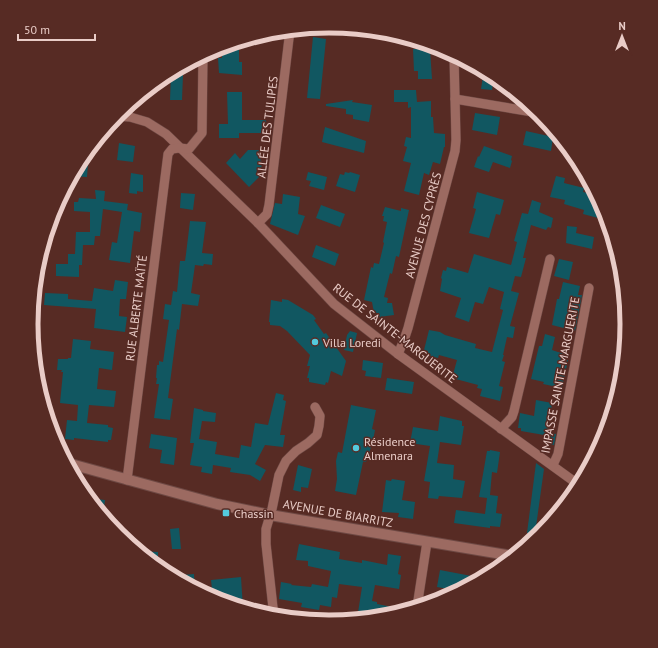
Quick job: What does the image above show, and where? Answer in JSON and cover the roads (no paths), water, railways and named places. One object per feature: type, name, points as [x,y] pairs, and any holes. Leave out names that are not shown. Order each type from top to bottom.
[{"type":"main road","name":"AVENUE DE BIARRITZ","points":[[75,465],[217,504],[270,515],[506,555]]},
{"type":"street","name":"ALLÉE DES TULIPES","points":[[258,223],[267,214],[269,206],[289,35]]},
{"type":"street","name":"AVENUE DES CYPRÈS","points":[[398,354],[408,328],[455,151],[454,61]]},
{"type":"street","points":[[179,148],[189,149],[202,133],[203,62]]},
{"type":"street","points":[[455,99],[527,111]]},
{"type":"street","name":"RUE DE SAINTE-MARGUERITE","points":[[124,117],[147,122],[166,134],[258,223],[334,304],[398,354],[574,481]]},
{"type":"street","name":"RUE ALBERTE MAÏTÉ","points":[[126,480],[168,154],[172,149],[179,148]]},
{"type":"street","points":[[501,429],[512,417],[514,411],[550,259]]},
{"type":"street","name":"IMPASSE SAINTE-MARGUERITE","points":[[553,465],[558,454],[589,288]]},
{"type":"street","points":[[273,609],[266,544],[266,529],[279,475],[286,461],[296,451],[317,435],[320,416],[314,406]]},
{"type":"street","points":[[418,601],[427,542]]},
{"type":"place","name":"Villa Loredi","points":[[315,342]]},
{"type":"place","name":"Résidence Almenara","points":[[356,448]]},
{"type":"place","name":"Chassin","points":[[226,513]]}]
